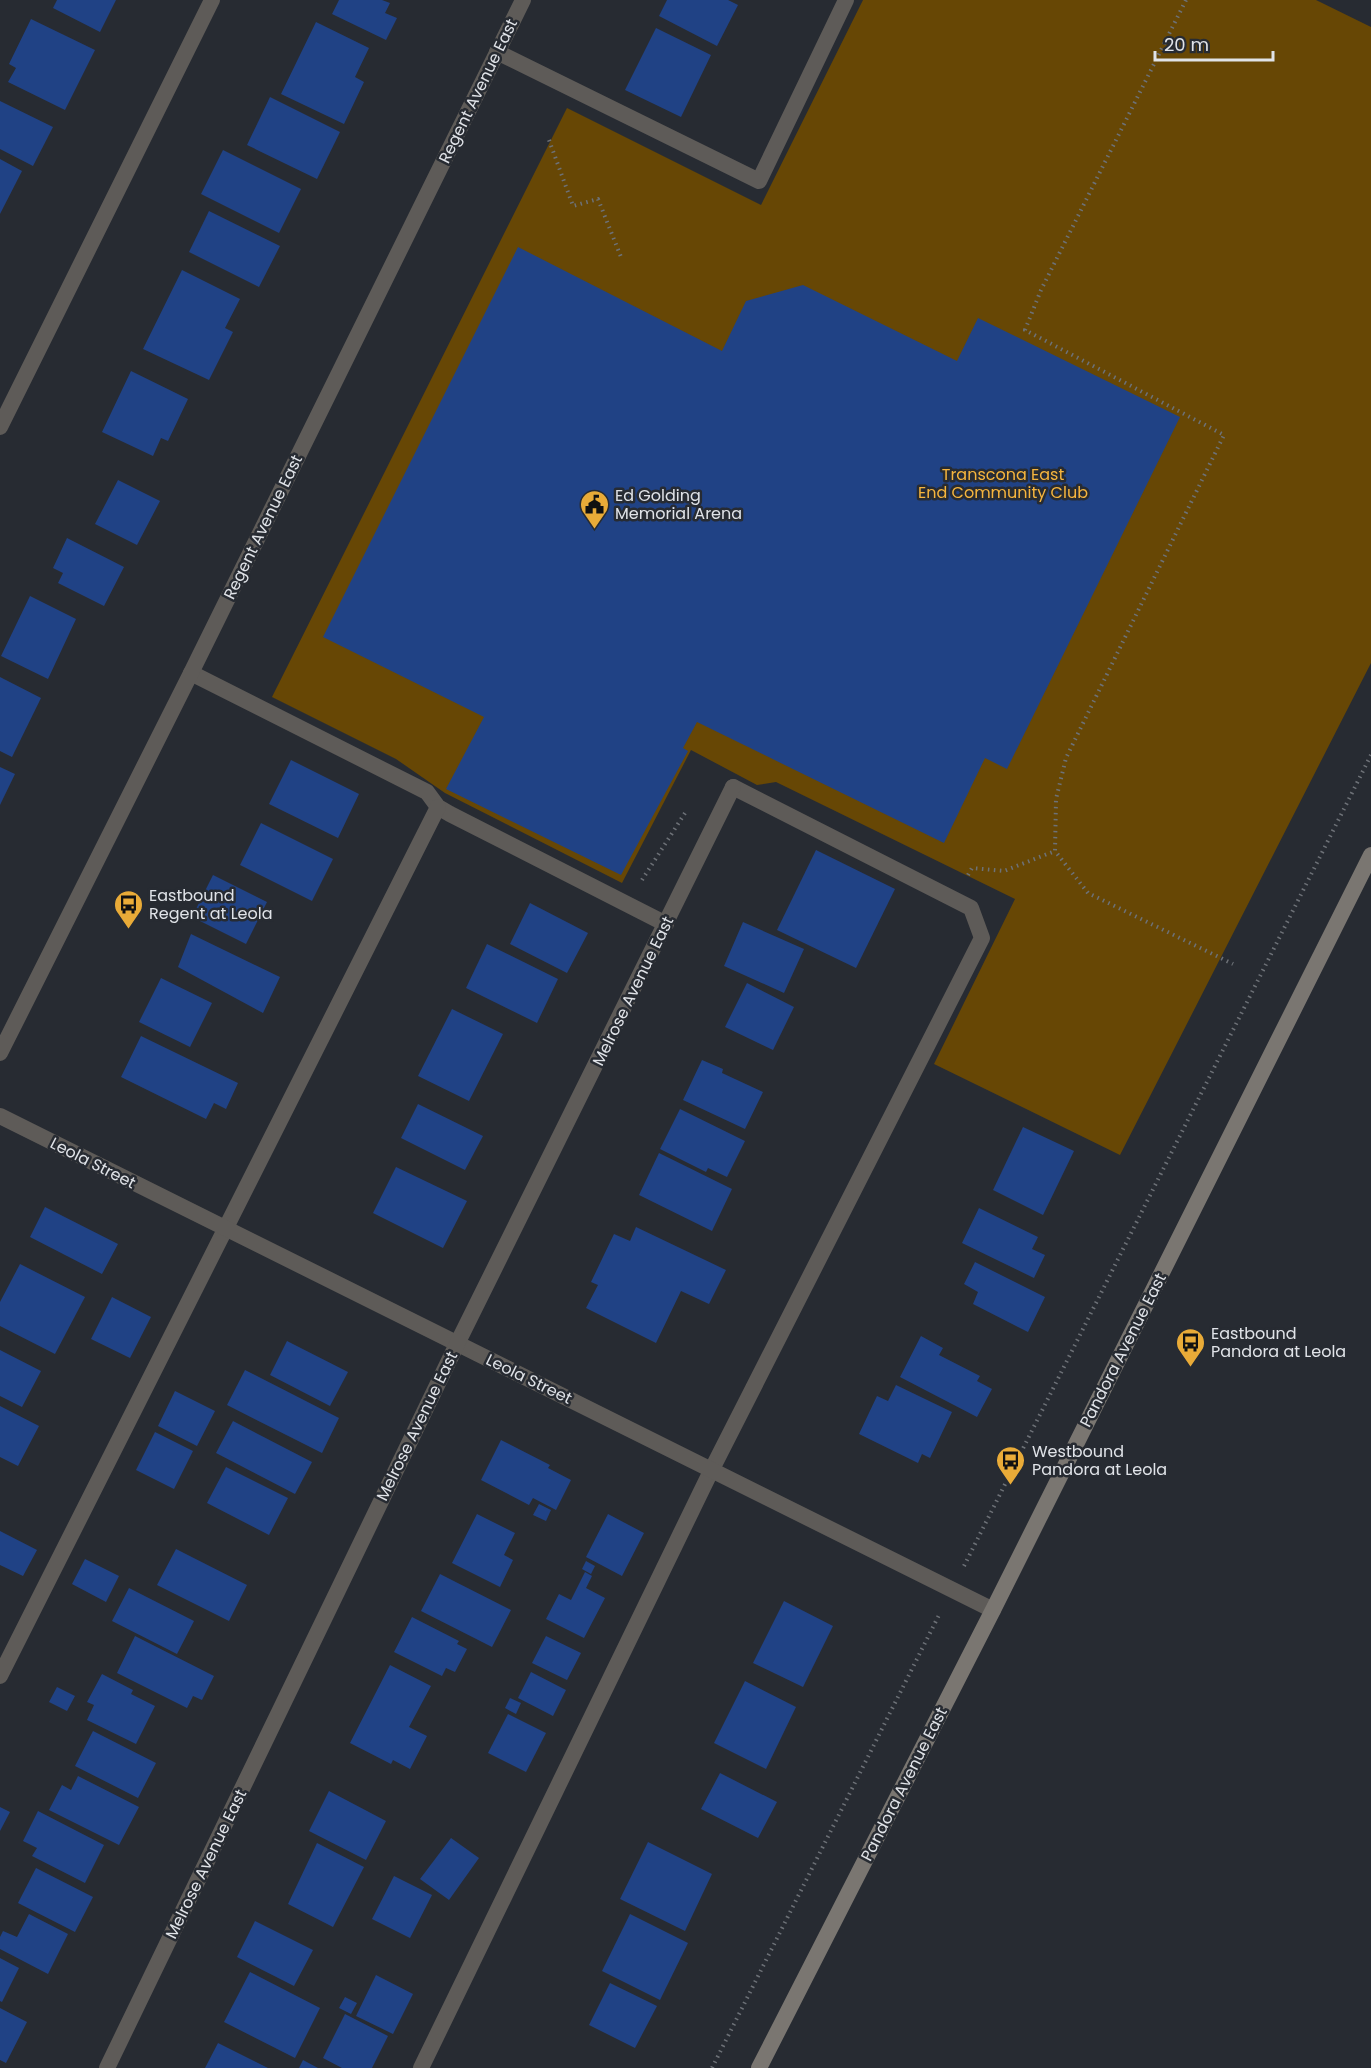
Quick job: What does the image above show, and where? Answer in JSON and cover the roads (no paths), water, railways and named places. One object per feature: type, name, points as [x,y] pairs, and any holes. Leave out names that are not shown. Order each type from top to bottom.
[{"type":"main road","name":"Pandora Avenue East","points":[[759,2068],[993,1610],[1371,855]]},
{"type":"street","points":[[0,428],[212,0]]},
{"type":"street","name":"Regent Avenue East","points":[[0,1053],[191,674],[523,0]]},
{"type":"street","points":[[497,52],[759,181],[846,0]]},
{"type":"street","points":[[191,674],[427,792],[438,807],[666,924]]},
{"type":"street","name":"Melrose Avenue East","points":[[107,2068],[457,1344],[733,787],[971,908],[982,938],[712,1469]]},
{"type":"street","points":[[0,1676],[438,807]]},
{"type":"street","name":"Leola Street","points":[[0,1116],[993,1610]]},
{"type":"street","points":[[421,2068],[712,1469]]},
{"type":"place","name":"Ed Golding Memorial Arena","points":[[594,530]]},
{"type":"place","name":"Eastbound Regent at Leola","points":[[128,930]]},
{"type":"place","name":"Eastbound Pandora at Leola","points":[[1190,1368]]},
{"type":"place","name":"Westbound Pandora at Leola","points":[[1011,1486]]},
{"type":"park label","name":"Transcona East End Community Club","points":[[1003,483]]}]
